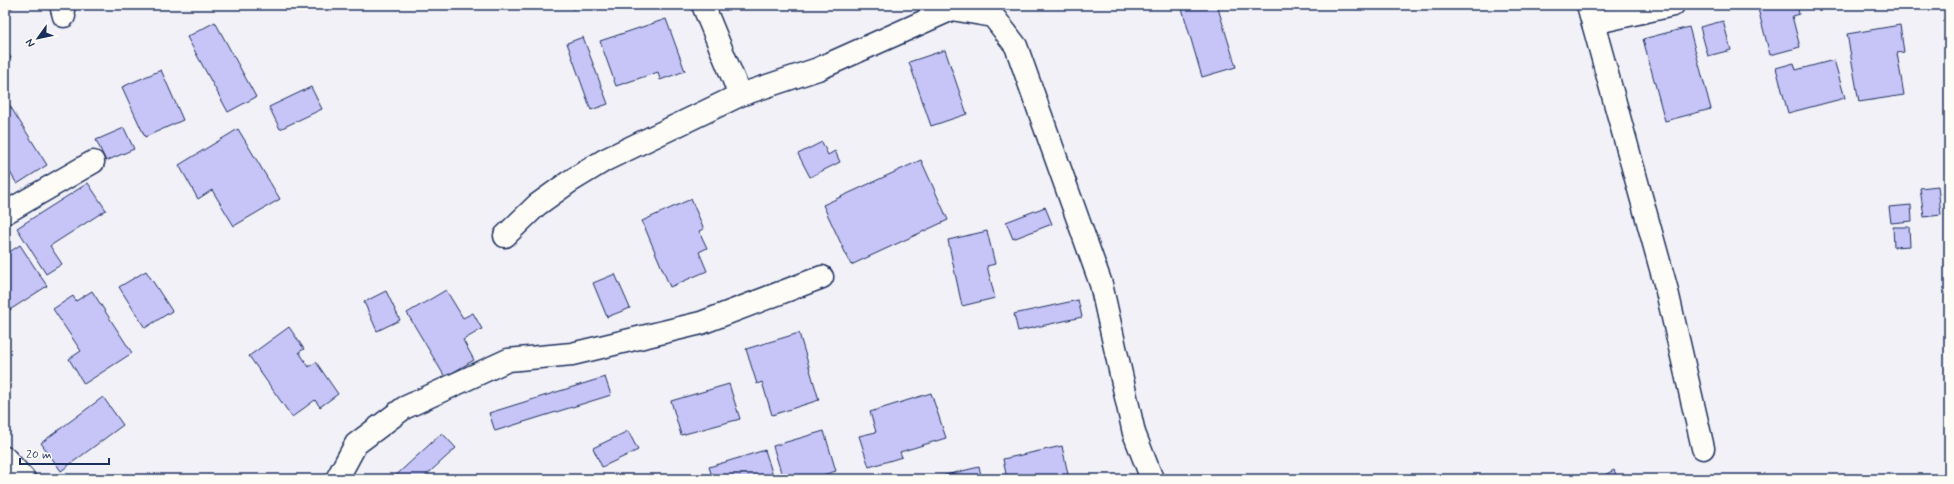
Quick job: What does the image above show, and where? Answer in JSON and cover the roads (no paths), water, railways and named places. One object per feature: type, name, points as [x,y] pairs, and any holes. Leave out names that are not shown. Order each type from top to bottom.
[{"type":"street","points":[[703,5],[740,95]]},
{"type":"street","points":[[1673,5],[1590,14],[1666,287],[1703,448]]},
{"type":"street","points":[[505,236],[537,205],[569,182],[605,160],[740,95],[818,69],[952,9],[993,16],[1016,46],[1101,284],[1134,433],[1152,479]]},
{"type":"street","points":[[5,213],[94,162]]},
{"type":"street","points":[[337,479],[356,444],[404,408],[508,360],[572,354],[701,323],[822,277]]},
{"type":"street","points":[[5,458],[24,479]]}]
